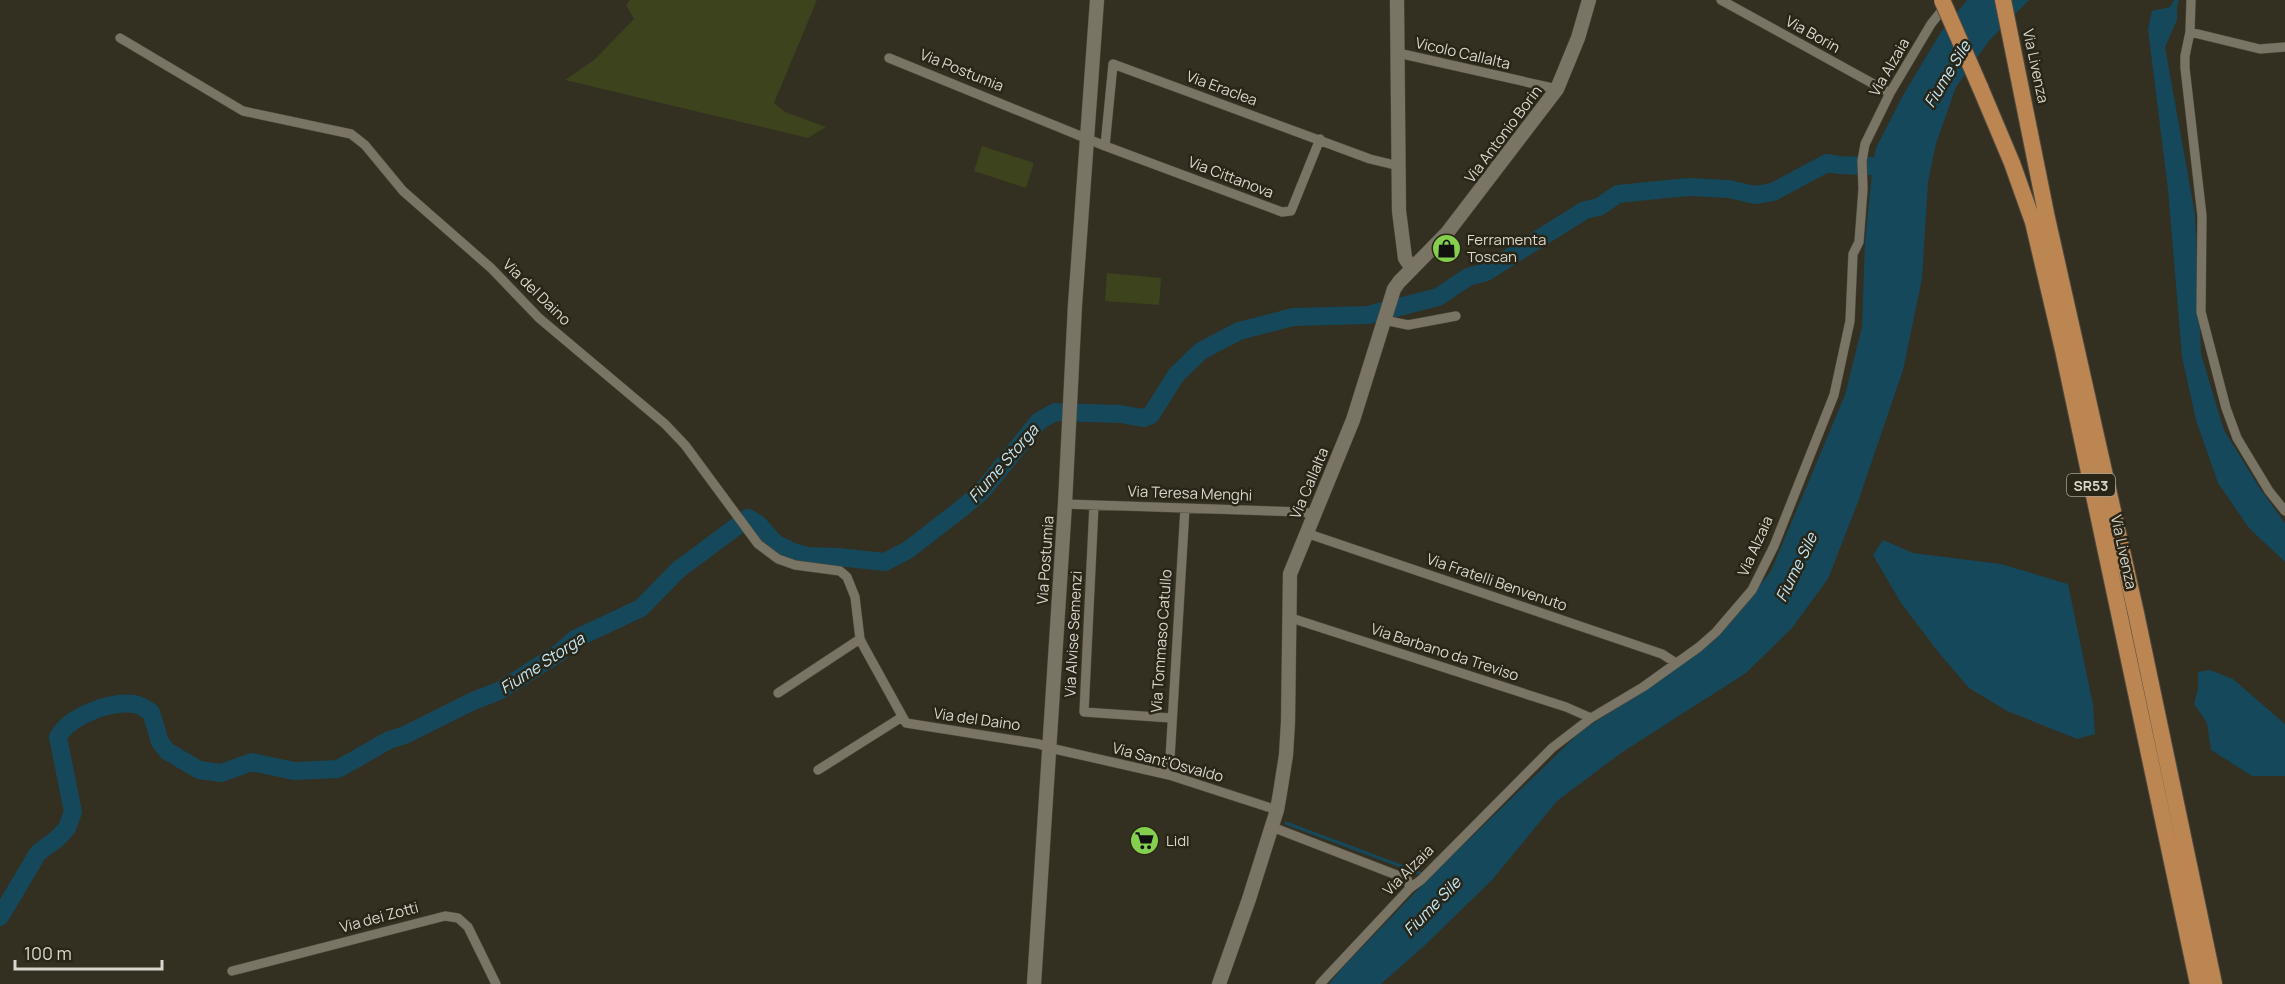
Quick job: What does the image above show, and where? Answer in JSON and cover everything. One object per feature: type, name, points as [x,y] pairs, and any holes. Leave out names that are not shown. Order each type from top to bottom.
[{"type":"highway","name":"Via Livenza","points":[[1942,0],[2012,163],[2033,222],[2063,350],[2198,984]]},
{"type":"highway","name":"Via Livenza","points":[[2004,0],[2047,218],[2136,613],[2214,984]]},
{"type":"street","name":"Via Postumia","points":[[1034,984],[1085,150],[1089,139],[1097,0]]},
{"type":"street","points":[[1397,0],[1399,212],[1404,258],[1412,269]]},
{"type":"street","name":"Via Antonio Borin","points":[[1412,269],[1447,233],[1557,89],[1578,38],[1590,0]]},
{"type":"street","name":"Via Borin","points":[[1721,0],[1890,93]]},
{"type":"street","name":"Via Alzaia","points":[[1320,984],[1410,888],[1425,876],[1552,748],[1592,718],[1643,687],[1716,632],[1752,590],[1774,546],[1834,395],[1850,321],[1854,254],[1859,242],[1865,144],[1890,93],[1931,24],[1950,0]]},
{"type":"street","points":[[2191,0],[2190,32],[2185,68],[2202,216],[2201,312],[2226,408],[2237,438],[2285,511]]},
{"type":"street","points":[[2190,32],[2260,49],[2285,47]]},
{"type":"street","name":"Via del Daino","points":[[120,38],[243,111],[351,134],[365,145],[403,191],[490,268],[539,318],[665,424],[685,445],[732,512],[758,544],[777,559],[795,565],[840,571],[847,577],[855,597],[860,639],[906,723],[1039,744],[1050,748]]},
{"type":"street","name":"Vicolo Callalta","points":[[1398,53],[1557,89]]},
{"type":"street","name":"Via Postumia","points":[[889,58],[1089,139]]},
{"type":"street","name":"Via Eraclea","points":[[1106,146],[1113,64],[1370,159],[1399,166]]},
{"type":"street","name":"Via Cittanova","points":[[1089,139],[1287,213],[1291,211],[1320,139]]},
{"type":"street","name":"Via Callalta","points":[[1219,984],[1250,899],[1277,810],[1286,755],[1290,574],[1353,420],[1392,296],[1399,282],[1412,269]]},
{"type":"street","points":[[1384,320],[1408,325],[1456,316]]},
{"type":"street","name":"Via Teresa Menghi","points":[[1065,504],[1314,514]]},
{"type":"street","name":"Via Alvise Semenzi","points":[[1094,505],[1084,712],[1171,718]]},
{"type":"street","name":"Via Tommaso Catullo","points":[[1169,776],[1185,508]]},
{"type":"street","name":"Via Fratelli Benvenuto","points":[[1306,533],[1662,654],[1676,663]]},
{"type":"street","name":"Via Barbano da Treviso","points":[[1288,616],[1566,707],[1592,718]]},
{"type":"street","points":[[778,693],[860,639]]},
{"type":"street","points":[[818,770],[902,717]]},
{"type":"street","name":"Via Sant'Osvaldo","points":[[1050,748],[1169,776],[1277,810]]},
{"type":"street","points":[[1272,827],[1407,879],[1410,888]]},
{"type":"street","name":"Via dei Zotti","points":[[232,971],[445,915],[458,918],[468,927],[496,984]]},
{"type":"green space","points":[[630,0],[817,0],[774,103],[785,112],[826,127],[808,138],[565,80],[594,60],[634,19],[626,5]]},
{"type":"green space","points":[[982,146],[1034,163],[1026,188],[974,171]]},
{"type":"green space","points":[[1107,273],[1161,278],[1159,305],[1105,301]]},
{"type":"water","name":"Fiume Sile","points":[[1967,0],[2029,0],[1989,41],[1956,87],[1936,144],[1928,182],[1922,279],[1903,370],[1858,502],[1828,579],[1792,628],[1746,673],[1621,753],[1557,801],[1492,880],[1381,984],[1329,984],[1430,877],[1580,732],[1663,677],[1676,663],[1729,625],[1771,571],[1845,395],[1862,327],[1865,242],[1876,148],[1902,97],[1941,32]]},
{"type":"water","points":[[2174,0],[2179,0],[2177,20],[2165,47],[2195,214],[2201,354],[2224,430],[2259,487],[2285,523],[2285,562],[2249,528],[2218,483],[2196,420],[2182,357],[2168,190],[2148,29],[2152,11],[2170,7]]},
{"type":"water","points":[[1883,540],[1913,553],[2001,564],[2068,584],[2093,705],[2095,734],[2077,739],[2007,711],[1969,688],[1901,603],[1873,555]]},
{"type":"water","points":[[2210,670],[2233,679],[2285,724],[2285,776],[2252,776],[2211,750],[2207,723],[2194,704],[2198,688],[2198,672]]},
{"type":"waterway","name":"Fiume Storga","points":[[0,917],[38,853],[67,828],[73,812],[58,737],[71,723],[91,712],[113,705],[136,704],[142,707],[151,712],[160,742],[167,751],[199,770],[221,773],[252,762],[294,771],[338,769],[389,740],[405,735],[473,701],[499,691],[559,653],[575,639],[641,608],[678,570],[748,518],[758,524],[775,543],[793,552],[808,556],[885,562],[908,550],[982,491],[1039,421],[1055,412],[1120,414],[1143,418],[1151,415],[1176,375],[1201,351],[1239,331],[1293,317],[1368,315],[1438,297],[1468,277],[1486,272],[1585,210],[1599,207],[1618,194],[1689,187],[1729,189],[1755,195],[1773,192],[1827,163],[1895,167]]},
{"type":"waterway","points":[[1286,823],[1425,875]]},
{"type":"place","name":"Ferramenta Toscan","points":[[1446,248]]},
{"type":"place","name":"Lidl","points":[[1145,840]]}]
